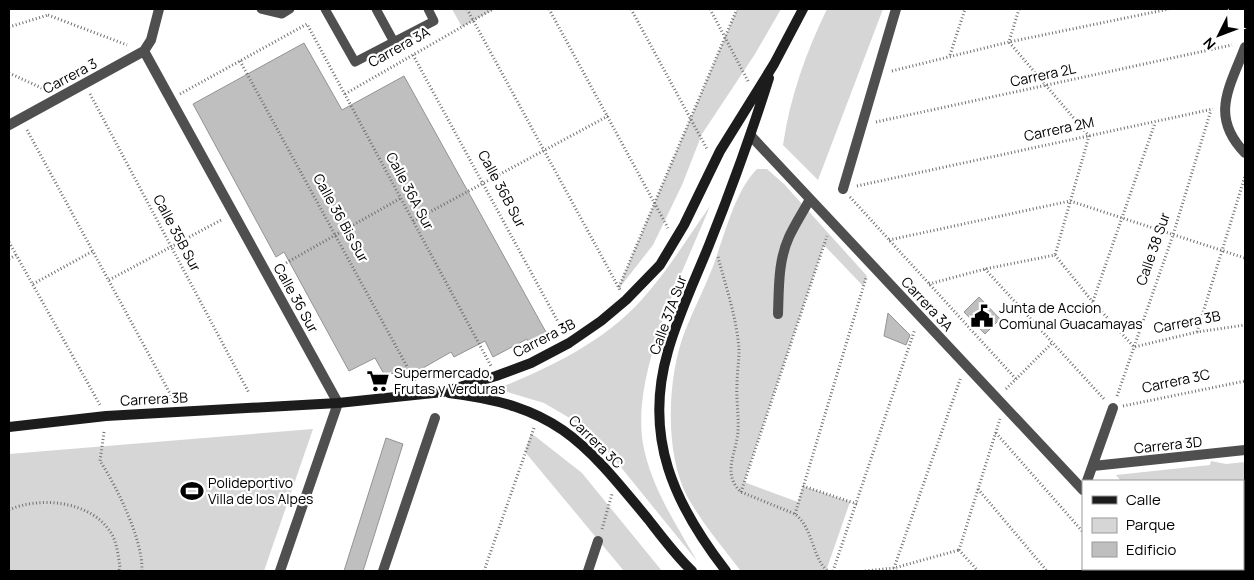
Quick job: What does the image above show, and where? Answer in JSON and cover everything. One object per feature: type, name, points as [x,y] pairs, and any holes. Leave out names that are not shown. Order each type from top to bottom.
[{"type":"main road","points":[[774,64],[803,9]]},
{"type":"main road","name":"Calle 37A Sur","points":[[726,571],[701,538],[674,490],[665,462],[660,434],[661,382],[668,352],[751,136],[774,64]]},
{"type":"main road","name":"Carrera 3B","points":[[9,427],[106,416],[338,402],[443,392],[531,363],[569,343],[601,322],[647,280],[675,241],[720,151],[774,64]]},
{"type":"main road","name":"Carrera 3C","points":[[443,392],[498,400],[517,406],[557,424],[590,452],[692,571]]},
{"type":"street","points":[[144,51],[151,40],[159,9]]},
{"type":"street","points":[[843,189],[896,9]]},
{"type":"street","points":[[1245,47],[1224,102],[1225,119],[1232,134],[1245,153]]},
{"type":"street","name":"Carrera 3","points":[[9,125],[144,51]]},
{"type":"street","name":"Calle 36 Sur","points":[[144,51],[338,402]]},
{"type":"street","name":"Carrera 3A","points":[[751,136],[1082,489]]},
{"type":"street","points":[[778,314],[780,268],[784,253],[789,237],[810,199]]},
{"type":"street","points":[[280,571],[338,402]]},
{"type":"street","points":[[1087,480],[1113,408]]},
{"type":"street","points":[[383,571],[435,418]]},
{"type":"street","name":"Carrera 3D","points":[[1093,466],[1245,450]]},
{"type":"street","points":[[588,571],[598,541]]},
{"type":"lane","points":[[261,9],[282,14],[290,9]]},
{"type":"lane","points":[[325,9],[355,62],[434,21],[428,9]]},
{"type":"lane","points":[[376,9],[394,42]]},
{"type":"path","points":[[47,9],[48,15]]},
{"type":"path","points":[[467,9],[622,293]]},
{"type":"path","name":"Carrera 3A","points":[[345,94],[493,9]]},
{"type":"path","points":[[549,9],[670,230]]},
{"type":"path","points":[[631,9],[707,149]]},
{"type":"path","points":[[710,9],[749,83]]},
{"type":"path","points":[[618,287],[737,9]]},
{"type":"path","points":[[950,56],[965,9]]},
{"type":"path","points":[[1009,42],[1019,9]]},
{"type":"path","points":[[876,75],[1009,42],[1169,9]]},
{"type":"path","points":[[9,27],[48,15],[144,51]]},
{"type":"path","name":"Calle 36A Sur","points":[[240,61],[307,24],[493,370]]},
{"type":"path","points":[[1009,42],[1089,136],[1055,255]]},
{"type":"path","name":"Carrera 2L","points":[[861,126],[1230,45]]},
{"type":"path","name":"Calle 36B Sur","points":[[414,55],[565,336]]},
{"type":"path","points":[[171,100],[240,61]]},
{"type":"path","name":"Calle 36 Bis Sur","points":[[240,61],[419,387]]},
{"type":"path","points":[[9,73],[61,97]]},
{"type":"path","name":"Calle 35B Sur","points":[[85,85],[249,393]]},
{"type":"path","name":"Carrera 2M","points":[[843,189],[1156,123],[1212,110],[1224,102]]},
{"type":"path","name":"Calle 38 Sur","points":[[1113,408],[1173,235],[1212,110]]},
{"type":"path","points":[[413,221],[484,185],[608,116]]},
{"type":"path","points":[[21,119],[172,397]]},
{"type":"path","points":[[1092,301],[1156,123]]},
{"type":"path","points":[[1197,332],[1245,176]]},
{"type":"path","points":[[843,189],[1016,379]]},
{"type":"path","points":[[267,273],[400,198]]},
{"type":"path","points":[[889,240],[1070,201],[1245,258]]},
{"type":"path","points":[[109,280],[234,212]]},
{"type":"path","points":[[741,492],[832,222]]},
{"type":"path","points":[[713,237],[732,312],[739,350],[737,385],[738,432],[730,466],[734,481],[741,492],[795,514],[805,525],[823,567],[828,571]]},
{"type":"path","points":[[9,242],[99,403]]},
{"type":"path","points":[[33,284],[93,251]]},
{"type":"path","points":[[9,259],[16,255]]},
{"type":"path","points":[[929,284],[985,269],[1055,255]]},
{"type":"path","points":[[1055,255],[1092,301],[1134,347]]},
{"type":"path","points":[[795,514],[870,264]]},
{"type":"path","points":[[985,269],[1113,408]]},
{"type":"path","points":[[833,571],[919,316]]},
{"type":"path","name":"Carrera 3B","points":[[1134,347],[1197,332],[1245,325]]},
{"type":"path","points":[[996,398],[1053,342]]},
{"type":"path","points":[[895,570],[965,365]]},
{"type":"path","name":"Carrera 3C","points":[[1113,408],[1245,381]]},
{"type":"path","points":[[959,550],[1004,406]]},
{"type":"path","points":[[484,571],[534,425]]},
{"type":"path","points":[[104,432],[100,461],[113,480],[133,528],[142,571]]},
{"type":"path","points":[[995,433],[1082,531]]},
{"type":"path","points":[[803,486],[857,504]]},
{"type":"path","points":[[978,489],[1047,571]]},
{"type":"path","points":[[598,541],[612,493]]},
{"type":"path","points":[[9,510],[20,505],[38,503],[74,506],[89,512],[110,531],[115,540],[120,567],[119,571]]},
{"type":"path","points":[[865,571],[895,570],[959,550]]},
{"type":"path","points":[[959,550],[978,571]]},
{"type":"green space","points":[[452,9],[495,9],[462,27]]},
{"type":"green space","points":[[737,9],[781,9],[755,54],[702,134],[682,185],[653,245],[617,291]]},
{"type":"green space","points":[[827,9],[883,9],[818,180],[783,145],[800,75]]},
{"type":"green space","points":[[757,169],[767,169],[784,184],[867,276],[863,286],[824,245],[744,482],[798,502],[803,486],[850,502],[826,571],[741,571],[688,498],[680,480],[675,460],[671,415],[674,370],[679,350],[688,323],[712,269],[730,216],[742,190]]},
{"type":"green space","points":[[710,206],[662,323],[645,386],[641,416],[643,444],[652,475],[665,505],[697,561],[611,455],[573,420],[544,403],[497,389],[560,360],[599,337],[618,323],[635,307],[658,280]]},
{"type":"green space","points":[[313,429],[264,571],[9,571],[9,454]]},
{"type":"green space","points":[[531,433],[582,473],[662,571],[624,571],[525,452]]},
{"type":"green space","points":[[1211,461],[1226,464],[1245,462],[1245,571],[1216,570],[1244,570],[1244,480],[1120,480],[1116,475],[1210,465]]},
{"type":"building","points":[[304,43],[342,110],[404,76],[547,334],[530,344],[527,339],[493,357],[485,341],[454,357],[451,352],[416,372],[384,374],[375,358],[349,371],[284,252],[276,257],[193,104]]},
{"type":"building","name":"Junta de Accion Comunal Guacamayas","points":[[979,297],[1000,319],[985,334],[964,312]]},
{"type":"building","points":[[888,313],[910,335],[906,345],[884,336]]},
{"type":"building","points":[[386,438],[403,444],[363,571],[344,571]]},
{"type":"place","name":"Junta de Accion Comunal Guacamayas","points":[[982,316]]},
{"type":"place","name":"Supermercado, Frutas y Verduras","points":[[378,381]]},
{"type":"place","name":"Polideportivo Villa de los Alpes","points":[[192,491]]}]
